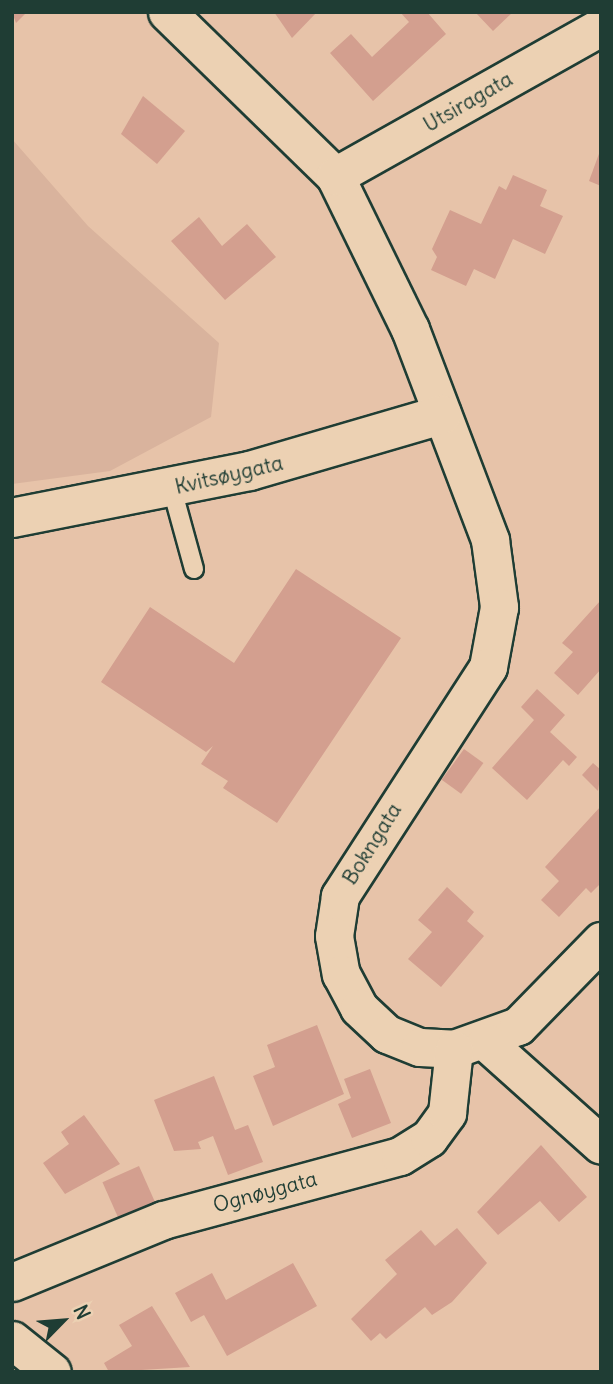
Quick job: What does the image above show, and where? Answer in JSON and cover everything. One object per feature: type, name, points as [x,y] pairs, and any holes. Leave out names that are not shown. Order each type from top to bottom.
[{"type":"street","points":[[167,12],[335,176],[410,329],[442,415]]},
{"type":"street","name":"Utsiragata","points":[[335,176],[601,27]]},
{"type":"street","name":"Kvitsøygata","points":[[12,518],[172,489],[442,415]]},
{"type":"street","name":"Bokngata","points":[[442,415],[489,540],[499,607],[488,667],[357,863],[340,896],[334,936],[347,985],[387,1034],[420,1047],[470,1046]]},
{"type":"street","points":[[470,1046],[518,1026],[601,941]]},
{"type":"street","points":[[470,1046],[601,1145]]},
{"type":"street","name":"Ognøygata","points":[[12,1282],[163,1220],[400,1156],[429,1138],[447,1113],[470,1046]]},
{"type":"street","points":[[12,1340],[51,1372]]},
{"type":"lane","points":[[172,489],[194,569]]},
{"type":"shaded area","points":[[12,139],[88,226],[219,343],[211,417],[110,471],[12,484]]},
{"type":"building","points":[[12,12],[27,12],[16,23]]},
{"type":"building","points":[[274,12],[317,12],[292,38]]},
{"type":"building","points":[[400,12],[427,12],[446,34],[373,101],[330,53],[351,34],[372,57],[409,22]]},
{"type":"building","points":[[475,12],[513,12],[493,31]]},
{"type":"building","points":[[143,96],[185,131],[157,164],[121,134]]},
{"type":"building","points":[[601,151],[601,186],[589,181]]},
{"type":"building","points":[[513,175],[547,190],[540,206],[563,216],[545,254],[513,239],[495,279],[474,269],[466,286],[431,270],[437,257],[432,249],[450,210],[481,224],[499,186],[506,190]]},
{"type":"building","points":[[199,217],[222,246],[247,224],[276,257],[225,300],[171,241]]},
{"type":"building","points":[[296,569],[401,638],[277,823],[223,788],[228,781],[201,764],[213,746],[206,752],[101,682],[150,607],[234,663]]},
{"type":"building","points":[[601,600],[601,669],[578,695],[554,673],[573,652],[562,643]]},
{"type":"building","points":[[537,689],[565,715],[550,732],[577,757],[569,766],[563,760],[527,800],[492,768],[534,720],[521,707]]},
{"type":"building","points":[[464,749],[483,763],[461,794],[442,780]]},
{"type":"building","points":[[593,763],[601,770],[598,791],[582,775]]},
{"type":"building","points":[[601,806],[601,883],[591,893],[586,888],[559,917],[541,900],[559,881],[545,867]]},
{"type":"building","points":[[447,887],[474,912],[467,921],[484,936],[441,987],[408,959],[432,932],[418,920]]},
{"type":"building","points":[[317,1025],[344,1094],[273,1126],[253,1076],[275,1067],[267,1045]]},
{"type":"building","points":[[370,1069],[391,1123],[352,1138],[338,1104],[351,1098],[344,1079]]},
{"type":"building","points":[[214,1076],[235,1130],[248,1125],[263,1162],[228,1175],[213,1136],[198,1142],[201,1149],[174,1151],[154,1100]]},
{"type":"building","points":[[84,1115],[120,1164],[65,1194],[43,1163],[69,1144],[61,1132]]},
{"type":"building","points":[[541,1145],[587,1197],[559,1222],[540,1201],[498,1235],[477,1212]]},
{"type":"building","points":[[139,1166],[155,1202],[118,1218],[102,1182]]},
{"type":"building","points":[[457,1228],[487,1263],[452,1302],[432,1315],[425,1307],[386,1339],[380,1333],[371,1341],[351,1319],[397,1274],[385,1260],[421,1230],[435,1246]]},
{"type":"building","points":[[293,1263],[317,1306],[227,1356],[204,1315],[191,1322],[175,1293],[212,1273],[226,1300]]},
{"type":"building","points":[[152,1306],[190,1367],[109,1372],[104,1363],[132,1346],[119,1325]]}]
